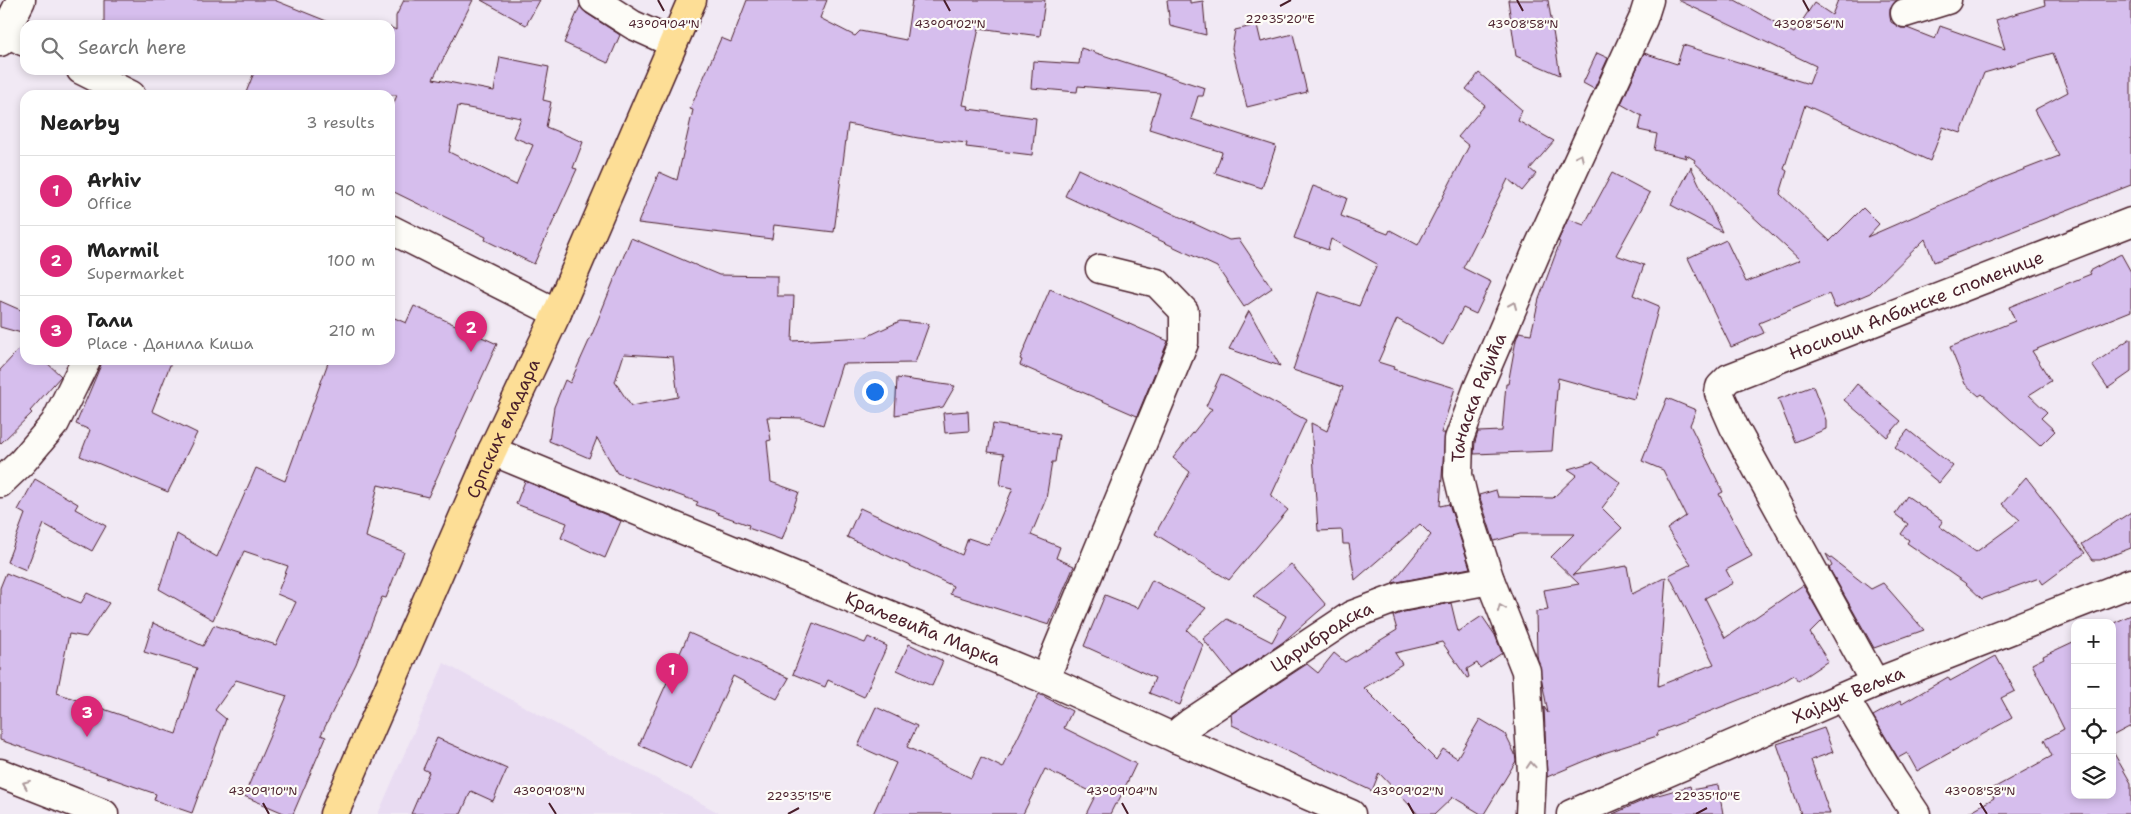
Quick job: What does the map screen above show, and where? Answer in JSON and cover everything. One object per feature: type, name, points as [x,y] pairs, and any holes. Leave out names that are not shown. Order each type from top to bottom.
[{"type":"main road","name":"Српских владара","points":[[334,814],[492,451],[557,314],[692,0]]},
{"type":"street","points":[[7,36],[21,0]]},
{"type":"street","points":[[594,0],[633,25],[673,43]]},
{"type":"street","name":"Танаска Рајића","points":[[1530,814],[1532,773],[1526,671],[1490,580],[1458,475],[1459,439],[1477,390],[1539,246],[1643,19],[1649,0]]},
{"type":"street","points":[[1906,13],[1947,0]]},
{"type":"street","points":[[91,75],[121,90]]},
{"type":"street","name":"Носиоци Албанске споменице","points":[[1874,683],[1752,460],[1724,405],[1719,393],[1720,387],[1729,378],[2131,222]]},
{"type":"street","points":[[395,231],[557,314]]},
{"type":"street","points":[[1045,679],[1184,343],[1184,311],[1157,283],[1100,269]]},
{"type":"street","points":[[0,483],[22,462],[55,423],[84,365]]},
{"type":"street","name":"Краљевића Марка","points":[[492,451],[1045,679],[1176,739],[1351,814]]},
{"type":"street","name":"Царибродска","points":[[1176,739],[1190,723],[1352,615],[1400,597],[1490,580]]},
{"type":"street","name":"Хајдук Вељка","points":[[1570,814],[1874,683],[2131,583]]},
{"type":"street","points":[[1844,697],[1892,778],[1916,814]]},
{"type":"street","points":[[0,773],[58,806],[104,814]]},
{"type":"shaded area","points":[[444,663],[721,814],[378,814]]},
{"type":"building","points":[[104,0],[274,0],[324,20],[104,20]]},
{"type":"building","points":[[404,0],[473,0],[433,79],[494,91],[500,57],[549,67],[543,100],[551,102],[546,127],[583,142],[573,168],[577,169],[534,264],[485,240],[486,237],[395,192],[395,100],[397,95],[395,95],[395,90],[247,90],[253,75],[395,75],[396,16]],"holes":[[[458,106],[521,118],[513,137],[533,145],[516,185],[449,152]]]},
{"type":"building","points":[[481,0],[540,0],[526,25]]},
{"type":"building","points":[[747,0],[827,0],[820,18],[855,36],[860,31],[906,40],[912,0],[1045,0],[1040,36],[979,28],[963,105],[969,106],[968,109],[1036,118],[1032,155],[966,147],[967,143],[918,138],[848,124],[834,232],[774,225],[772,239],[638,223],[659,172],[677,180],[693,110],[690,109],[721,38],[731,42]]},
{"type":"building","points":[[1167,0],[1190,0],[1190,3],[1203,1],[1206,35],[1170,26]]},
{"type":"building","points":[[1508,0],[1548,0],[1560,75],[1516,56]]},
{"type":"building","points":[[1678,0],[1735,0],[1794,33],[1814,3],[1832,15],[1838,0],[1897,0],[1890,9],[1890,17],[1891,22],[1901,28],[1907,28],[1935,39],[1940,26],[2005,49],[1996,20],[2045,5],[2044,0],[2131,0],[2131,185],[1934,262],[1925,239],[1870,293],[1835,308],[1829,294],[1759,323],[1764,333],[1731,347],[1688,258],[1726,240],[1746,282],[1800,260],[1694,162],[1695,160],[1685,154],[1687,158],[1654,150],[1657,134],[1639,130],[1642,116],[1621,104],[1644,53],[1677,64],[1683,45],[1809,84],[1816,66]],"holes":[[[2053,53],[2068,92],[2034,110],[2059,156],[2007,176],[1867,237],[1879,224],[1863,208],[1830,241],[1780,194],[1787,171],[1784,169],[1805,105],[1930,161],[1943,127],[1961,133],[1984,73]]]},
{"type":"building","points":[[580,6],[586,13],[620,35],[608,63],[564,43]]},
{"type":"building","points":[[1257,25],[1261,42],[1293,34],[1307,92],[1247,107],[1232,48],[1235,30]]},
{"type":"building","points":[[1081,48],[1205,88],[1203,96],[1198,96],[1191,119],[1276,146],[1262,188],[1215,173],[1222,152],[1149,129],[1160,93],[1078,86],[1077,92],[1031,88],[1033,61],[1079,64]]},
{"type":"building","points":[[1597,53],[1608,58],[1594,89],[1583,83]]},
{"type":"building","points":[[1479,73],[1522,110],[1518,121],[1554,141],[1530,169],[1536,174],[1522,191],[1508,179],[1463,268],[1491,282],[1476,314],[1463,308],[1443,345],[1397,319],[1378,362],[1394,367],[1393,369],[1455,388],[1441,433],[1445,433],[1440,506],[1449,504],[1470,568],[1392,583],[1431,535],[1420,524],[1355,580],[1349,544],[1343,544],[1342,530],[1318,531],[1311,423],[1327,431],[1343,387],[1293,370],[1318,292],[1359,306],[1377,264],[1331,239],[1328,250],[1294,238],[1313,186],[1347,198],[1341,216],[1388,234],[1390,230],[1418,245],[1469,146],[1458,137],[1485,105],[1466,89]]},
{"type":"building","points":[[1691,167],[1722,232],[1671,205]]},
{"type":"building","points":[[1078,169],[1229,240],[1239,239],[1272,288],[1244,307],[1217,267],[1065,196]]},
{"type":"building","points":[[1612,173],[1650,193],[1616,255],[1644,265],[1633,295],[1659,306],[1634,399],[1558,378],[1552,451],[1474,454],[1478,432],[1502,431],[1506,384],[1508,384],[1516,340],[1519,332],[1531,334],[1539,299],[1560,242],[1558,241],[1568,219],[1584,225]]},
{"type":"building","points":[[631,238],[719,275],[777,276],[777,296],[794,296],[792,341],[866,337],[900,321],[929,324],[915,363],[842,364],[823,425],[802,418],[767,417],[771,440],[767,441],[771,482],[799,492],[782,540],[748,528],[749,525],[696,505],[698,502],[617,473],[597,438],[589,458],[549,441],[554,407],[565,380],[570,383]],"holes":[[[624,354],[673,357],[678,397],[631,406],[615,382]]]},
{"type":"building","points":[[2121,254],[2131,272],[2131,311],[2032,351],[2051,381],[2029,395],[2047,412],[2041,418],[2055,431],[2040,446],[1982,394],[1979,396],[1965,384],[1950,347],[2015,321],[2009,307],[2091,274],[2089,271]]},
{"type":"building","points":[[1050,289],[1168,341],[1137,416],[1020,365],[1022,360],[1020,359]]},
{"type":"building","points":[[0,301],[20,310],[20,333],[0,327]]},
{"type":"building","points":[[414,306],[497,344],[428,497],[378,485],[366,537],[404,552],[386,598],[382,597],[356,664],[321,735],[326,737],[293,814],[286,814],[244,796],[287,696],[236,680],[215,710],[226,719],[192,813],[154,800],[156,794],[0,740],[0,588],[6,573],[81,603],[87,593],[109,603],[86,637],[69,634],[57,693],[176,734],[197,668],[144,652],[153,623],[203,646],[214,625],[276,645],[296,602],[277,594],[288,566],[244,551],[213,620],[159,589],[177,534],[217,557],[256,468],[285,481],[327,365],[395,365],[395,318],[406,323]]},
{"type":"building","points":[[1249,311],[1280,366],[1229,349]]},
{"type":"building","points":[[2131,338],[2131,372],[2108,388],[2092,365]]},
{"type":"building","points":[[20,348],[20,365],[49,365],[61,376],[30,411],[32,413],[0,444],[0,370]]},
{"type":"building","points":[[101,365],[170,365],[152,411],[197,433],[168,492],[80,456],[90,430],[76,424]]},
{"type":"building","points":[[1221,374],[1306,420],[1271,496],[1288,510],[1229,580],[1155,534],[1190,472],[1173,458],[1212,409],[1206,406]]},
{"type":"building","points":[[897,378],[955,386],[943,407],[895,415]]},
{"type":"building","points":[[1857,384],[1901,421],[1887,437],[1844,400]]},
{"type":"building","points":[[1813,386],[1826,420],[1826,429],[1795,442],[1778,399]]},
{"type":"building","points":[[1667,398],[1696,410],[1690,425],[1723,492],[1719,494],[1752,556],[1726,570],[1733,583],[1705,598],[1725,638],[1803,585],[1823,620],[1810,633],[1828,661],[1798,681],[1794,675],[1779,684],[1658,732],[1657,736],[1604,753],[1547,777],[1544,707],[1548,713],[1537,655],[1536,612],[1548,610],[1544,590],[1579,584],[1551,557],[1574,534],[1520,534],[1494,541],[1479,495],[1496,490],[1498,497],[1553,498],[1577,475],[1568,469],[1593,462],[1621,483],[1602,508],[1622,528],[1573,575],[1627,566],[1632,594],[1666,577],[1658,686],[1714,664],[1669,575],[1691,564],[1667,529],[1686,516],[1663,470],[1642,461]]},
{"type":"building","points":[[968,411],[969,431],[945,433],[943,413]]},
{"type":"building","points":[[993,424],[1059,435],[1046,499],[1031,535],[1060,547],[1056,558],[1074,566],[1049,625],[950,594],[953,586],[847,537],[860,508],[962,555],[968,538],[989,545],[1013,488],[1000,485],[1004,454],[988,452]]},
{"type":"building","points":[[1908,430],[1953,466],[1939,483],[1895,447]]},
{"type":"building","points":[[2026,477],[2085,553],[2043,584],[2039,578],[1982,599],[1965,583],[1907,543],[1909,540],[1901,534],[1908,524],[1895,514],[1907,496],[1943,521],[1939,526],[1976,552],[2020,520],[2002,504]]},
{"type":"building","points":[[35,479],[78,504],[75,509],[106,526],[92,551],[44,524],[26,570],[7,562],[25,514],[18,510]]},
{"type":"building","points":[[525,481],[621,521],[605,558],[561,538],[567,523],[516,504]]},
{"type":"building","points":[[2131,512],[2131,548],[2100,560],[2093,560],[2082,544]]},
{"type":"building","points":[[1826,554],[1871,589],[1883,583],[1924,630],[1874,648],[1829,568],[1832,566]]},
{"type":"building","points":[[1291,564],[1326,605],[1283,642],[1233,676],[1203,639],[1227,619],[1272,642],[1286,616],[1253,596]]},
{"type":"building","points":[[1152,580],[1206,608],[1187,630],[1203,645],[1180,705],[1149,693],[1155,678],[1084,646],[1105,595],[1138,608]]},
{"type":"building","points":[[1451,603],[1458,632],[1482,616],[1495,635],[1502,653],[1480,668],[1477,663],[1467,669],[1469,677],[1467,678],[1442,642],[1395,653],[1402,664],[1364,688],[1436,760],[1443,749],[1457,758],[1480,719],[1505,734],[1515,754],[1516,761],[1484,814],[1453,797],[1435,814],[1418,814],[1379,773],[1372,791],[1232,725],[1231,714],[1307,664],[1318,673],[1334,653],[1345,662],[1397,630],[1393,616]]},
{"type":"building","points":[[2131,615],[2131,726],[2116,734],[2116,664],[2116,622]]},
{"type":"building","points":[[813,623],[865,643],[868,637],[887,646],[864,697],[828,680],[825,687],[793,674]]},
{"type":"building","points":[[689,633],[789,678],[777,699],[733,676],[691,769],[639,745]]},
{"type":"building","points":[[2071,643],[2071,799],[2116,799],[2116,757],[2131,783],[2131,814],[1966,814],[1994,798],[1990,790],[2052,756],[2044,740],[2064,729],[2032,664],[2044,658],[2043,656]]},
{"type":"building","points":[[909,644],[943,661],[932,686],[897,670]]},
{"type":"building","points":[[1996,656],[2015,691],[2001,698],[2012,718],[1917,771],[1907,753],[1898,758],[1873,716],[1900,701],[1902,704],[1948,677],[1950,681]]},
{"type":"building","points":[[1039,694],[1072,711],[1064,728],[1136,764],[1117,804],[1115,804],[1110,814],[1086,814],[1096,794],[1045,769],[1023,814],[873,814],[896,763],[858,746],[876,707],[917,726],[907,747],[971,778],[981,757],[1003,768]]},
{"type":"building","points":[[1824,728],[1833,752],[1811,760],[1830,814],[1801,814],[1777,744]]},
{"type":"building","points":[[437,738],[507,769],[493,801],[471,791],[461,814],[411,814],[429,772],[423,769]]},
{"type":"building","points":[[1718,785],[1723,814],[1613,814],[1651,797],[1690,786],[1691,790]]},
{"type":"place","name":"Marmil","points":[[471,352]]},
{"type":"place","name":"Arhiv","points":[[672,694]]},
{"type":"place","name":"Гали","points":[[87,737]]}]
